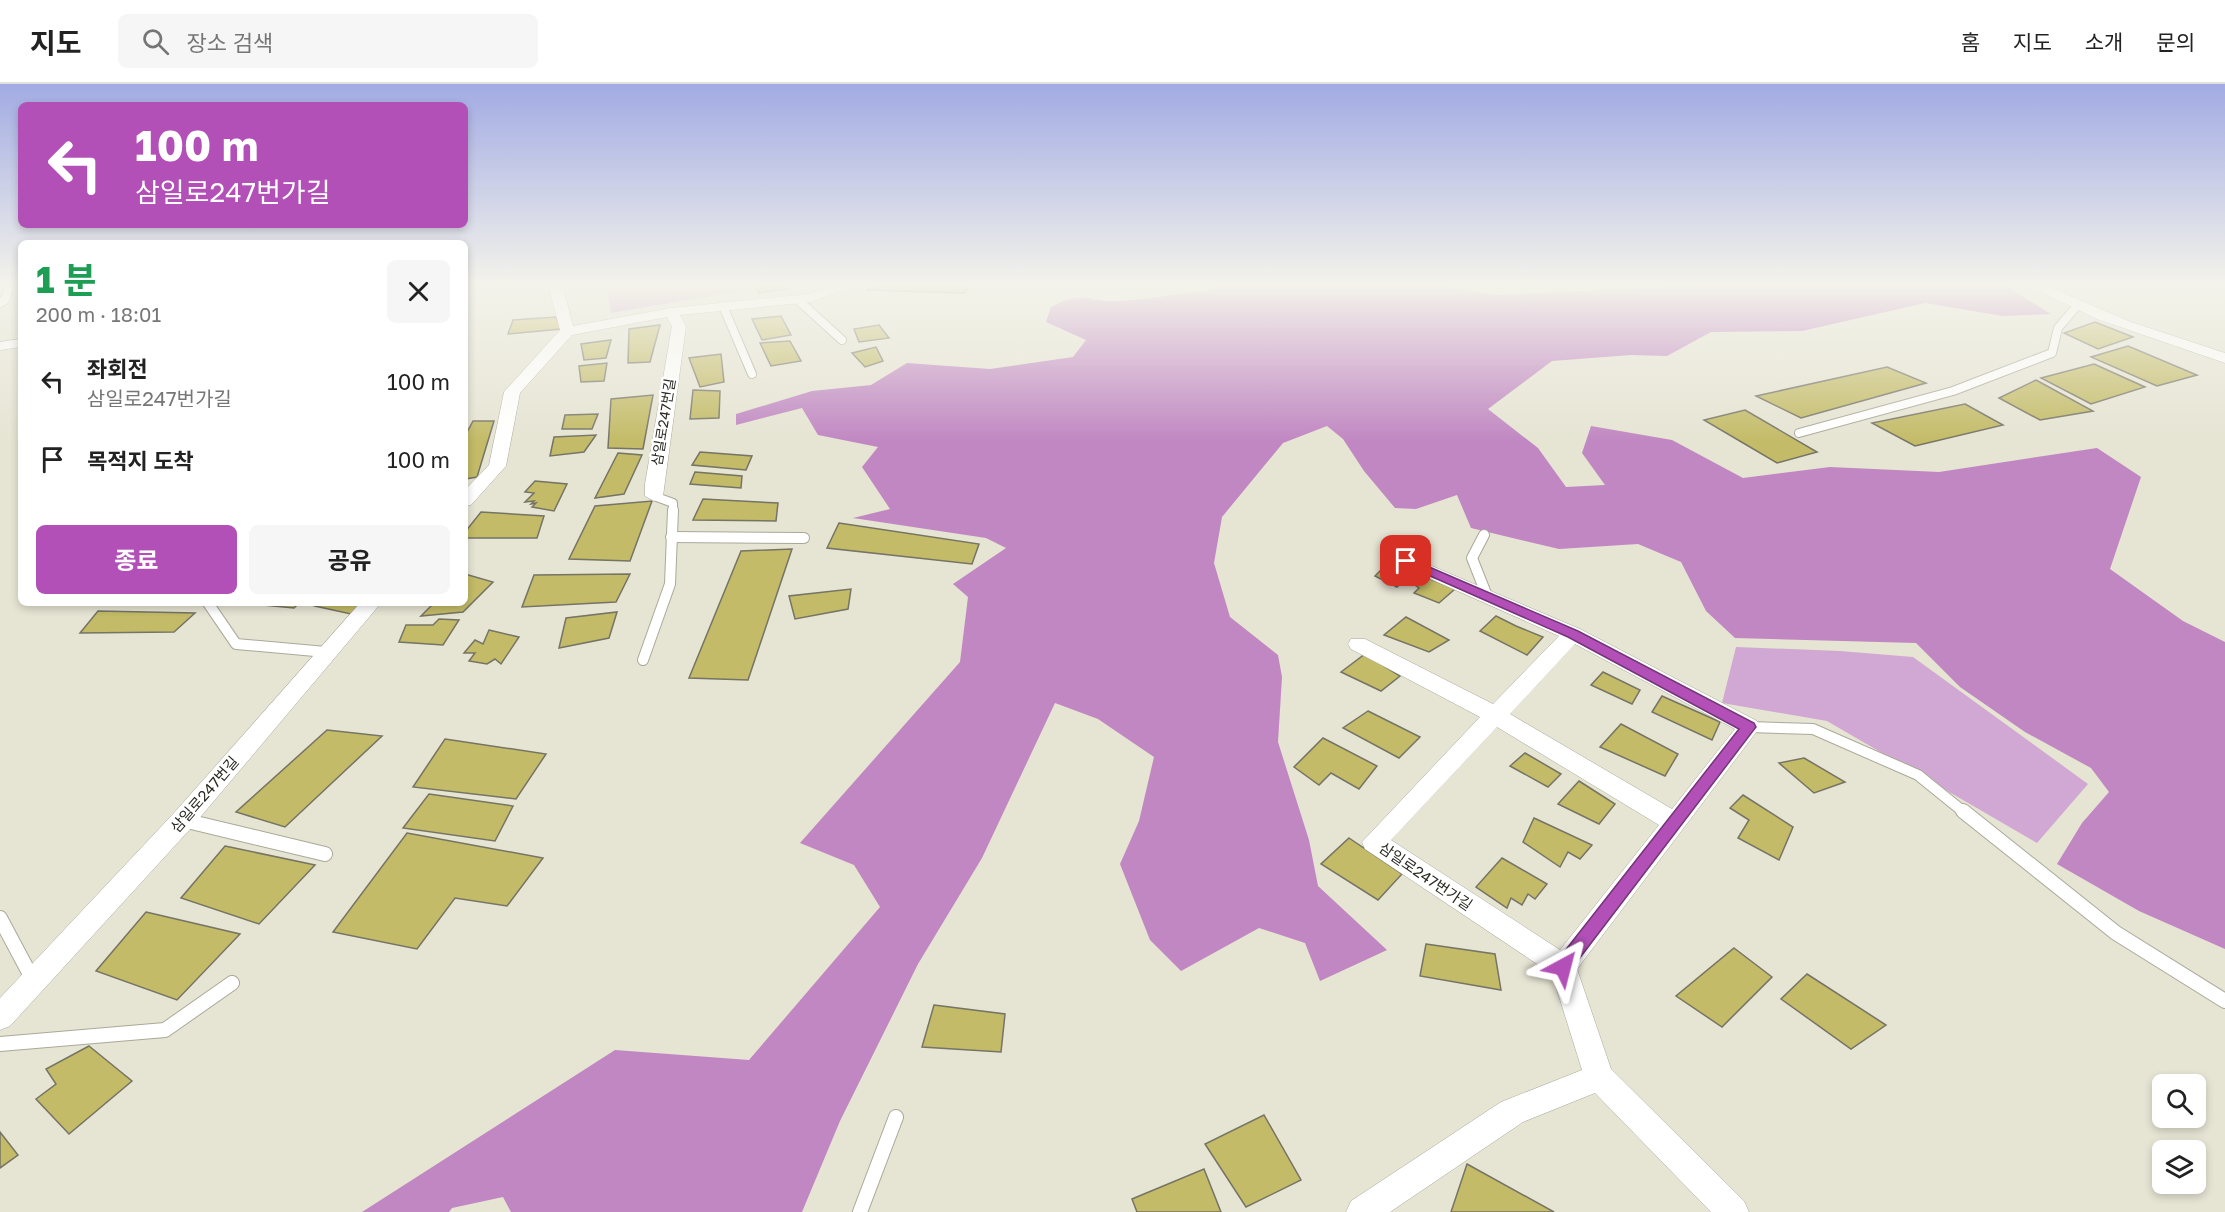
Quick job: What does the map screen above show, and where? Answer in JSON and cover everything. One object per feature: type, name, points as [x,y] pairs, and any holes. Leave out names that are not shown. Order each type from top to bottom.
[{"type":"street","points":[[468,498],[496,466],[512,392],[562,337]]},
{"type":"street","name":"삼일로247번길","points":[[654,496],[677,337]]},
{"type":"street","points":[[2156,337],[2225,357]]},
{"type":"street","points":[[0,346],[18,343]]},
{"type":"street","points":[[1406,561],[1573,634],[1749,727],[1563,967],[1599,1077],[1733,1212]]},
{"type":"street","name":"삼일로247번길","points":[[0,1017],[183,820],[326,651],[368,606]]},
{"type":"street","name":"삼일로247번가길","points":[[1563,967],[1374,842],[1573,634]]},
{"type":"street","points":[[1358,644],[1495,716],[1675,823]]},
{"type":"street","points":[[1362,1212],[1512,1112],[1599,1077]]},
{"type":"lane","points":[[737,337],[753,374]]},
{"type":"lane","points":[[838,337],[842,340]]},
{"type":"lane","points":[[1799,433],[1953,391],[2052,353],[2056,337]]},
{"type":"lane","points":[[643,660],[670,584],[673,503],[654,496]]},
{"type":"lane","points":[[1484,535],[1472,558],[1487,596]]},
{"type":"lane","points":[[671,537],[804,538]]},
{"type":"lane","points":[[210,606],[236,645],[326,651]]},
{"type":"lane","points":[[1749,727],[1813,729],[1918,775],[2116,933],[2225,1001]]},
{"type":"lane","points":[[183,820],[325,854]]},
{"type":"lane","points":[[0,918],[34,981]]},
{"type":"lane","points":[[0,1044],[165,1030],[232,983]]},
{"type":"lane","points":[[860,1212],[896,1117]]},
{"type":"shaded area","points":[[1079,337],[1702,337],[1667,356],[1631,355],[1552,361],[1488,409],[1538,448],[1566,487],[1605,485],[1582,453],[1591,426],[1672,440],[1743,478],[1830,467],[1939,472],[2097,448],[2141,477],[2110,569],[2183,621],[2225,642],[2225,949],[2139,911],[2057,864],[2082,823],[2109,792],[2091,768],[2025,732],[1960,687],[1916,643],[1735,638],[1706,611],[1681,562],[1638,544],[1559,549],[1471,528],[1457,495],[1416,509],[1395,508],[1364,471],[1343,439],[1327,426],[1283,443],[1222,517],[1214,563],[1230,617],[1278,655],[1282,677],[1278,742],[1309,840],[1318,886],[1387,950],[1320,981],[1305,943],[1259,928],[1181,971],[1150,940],[1120,864],[1139,821],[1154,757],[1098,719],[1055,703],[982,858],[918,964],[840,1121],[802,1212],[511,1212],[503,1197],[452,1208],[449,1212],[362,1212],[615,1050],[749,1060],[880,907],[854,865],[800,843],[960,662],[968,597],[953,584],[1006,548],[986,538],[853,518],[890,509],[862,467],[878,447],[818,435],[802,408],[736,425],[736,414],[812,391],[871,385],[907,363],[990,369],[1073,357],[1086,340]]},
{"type":"shaded area","points":[[1736,647],[1840,651],[1913,657],[2088,784],[2037,843],[1827,721],[1722,703]]},
{"type":"building","points":[[629,337],[657,337],[650,362],[628,363]]},
{"type":"building","points":[[760,337],[781,337],[762,340]]},
{"type":"building","points":[[857,337],[889,338],[859,342]]},
{"type":"building","points":[[2072,337],[2133,337],[2098,349]]},
{"type":"building","points":[[611,340],[606,358],[584,360],[581,344]]},
{"type":"building","points":[[790,341],[801,361],[771,366],[760,343]]},
{"type":"building","points":[[2128,346],[2197,375],[2157,386],[2091,357]]},
{"type":"building","points":[[876,347],[883,361],[865,367],[852,353]]},
{"type":"building","points":[[721,354],[724,382],[700,387],[689,358]]},
{"type":"building","points":[[607,363],[604,381],[581,382],[579,366]]},
{"type":"building","points":[[2094,364],[2145,387],[2091,404],[2041,378]]},
{"type":"building","points":[[1887,367],[1926,383],[1801,418],[1756,396]]},
{"type":"building","points":[[2036,380],[2093,411],[2040,420],[1999,398]]},
{"type":"building","points":[[693,390],[720,391],[719,418],[690,419]]},
{"type":"building","points":[[653,395],[643,449],[608,448],[611,399]]},
{"type":"building","points":[[1965,404],[2003,425],[1915,446],[1872,423]]},
{"type":"building","points":[[1745,410],[1817,452],[1777,463],[1704,420]]},
{"type":"building","points":[[598,414],[592,429],[562,429],[565,415]]},
{"type":"building","points":[[473,421],[494,421],[477,477],[468,478],[468,430]]},
{"type":"building","points":[[596,435],[584,452],[550,456],[554,437]]},
{"type":"building","points":[[700,452],[752,456],[746,470],[692,465]]},
{"type":"building","points":[[618,453],[642,455],[624,494],[595,498]]},
{"type":"building","points":[[695,472],[742,476],[741,488],[690,484]]},
{"type":"building","points":[[535,481],[567,484],[554,511],[532,507],[536,503],[531,504],[534,501],[525,502],[534,493],[525,492]]},
{"type":"building","points":[[703,499],[778,503],[776,521],[693,520]]},
{"type":"building","points":[[652,501],[630,561],[569,559],[595,506]]},
{"type":"building","points":[[481,512],[544,516],[537,538],[468,538],[468,528]]},
{"type":"building","points":[[839,523],[979,544],[972,564],[827,548]]},
{"type":"building","points":[[792,549],[748,680],[689,678],[741,551]]},
{"type":"building","points":[[1389,562],[1455,589],[1439,603],[1414,593],[1419,588],[1406,579],[1397,587],[1375,576]]},
{"type":"building","points":[[630,574],[616,602],[522,607],[534,575]]},
{"type":"building","points":[[468,575],[493,582],[463,612],[421,616],[431,606],[468,606]]},
{"type":"building","points":[[851,589],[848,609],[795,619],[789,596]]},
{"type":"building","points":[[273,606],[296,606],[294,608]]},
{"type":"building","points":[[315,606],[358,606],[351,614]]},
{"type":"building","points":[[98,611],[195,613],[174,632],[80,633]]},
{"type":"building","points":[[617,612],[609,638],[559,648],[566,618]]},
{"type":"building","points":[[1496,616],[1543,637],[1527,655],[1480,631]]},
{"type":"building","points":[[1406,617],[1449,640],[1429,652],[1384,635]]},
{"type":"building","points":[[439,619],[459,620],[443,645],[399,642],[406,625],[433,625]]},
{"type":"building","points":[[489,630],[519,637],[501,664],[495,659],[487,664],[469,661],[475,653],[464,653],[475,640],[483,644]]},
{"type":"building","points":[[1365,654],[1400,676],[1381,691],[1341,672]]},
{"type":"building","points":[[1603,672],[1640,690],[1632,704],[1591,685]]},
{"type":"building","points":[[1662,696],[1720,722],[1712,740],[1652,712]]},
{"type":"building","points":[[1368,711],[1420,737],[1399,758],[1343,728]]},
{"type":"building","points":[[1621,724],[1678,754],[1665,776],[1600,747]]},
{"type":"building","points":[[327,730],[382,736],[285,827],[236,812]]},
{"type":"building","points":[[1323,738],[1377,766],[1359,789],[1331,773],[1319,785],[1294,767]]},
{"type":"building","points":[[445,739],[546,754],[516,799],[413,787]]},
{"type":"building","points":[[1525,753],[1561,774],[1548,787],[1510,766]]},
{"type":"building","points":[[1804,758],[1845,782],[1814,793],[1779,763]]},
{"type":"building","points":[[1579,781],[1615,804],[1599,824],[1558,804]]},
{"type":"building","points":[[429,794],[513,806],[495,841],[403,828]]},
{"type":"building","points":[[1743,795],[1793,827],[1779,860],[1738,838],[1749,820],[1730,808]]},
{"type":"building","points":[[1534,818],[1592,845],[1580,859],[1568,852],[1560,867],[1523,842]]},
{"type":"building","points":[[407,833],[543,858],[507,906],[455,898],[417,949],[333,932]]},
{"type":"building","points":[[1349,838],[1402,874],[1378,900],[1321,864]]},
{"type":"building","points":[[225,846],[315,865],[259,924],[181,898]]},
{"type":"building","points":[[1502,858],[1547,884],[1535,899],[1528,894],[1522,905],[1511,898],[1507,908],[1476,887]]},
{"type":"building","points":[[146,912],[240,934],[177,1000],[96,971]]},
{"type":"building","points":[[1426,944],[1495,954],[1501,990],[1420,976]]},
{"type":"building","points":[[1734,948],[1772,977],[1722,1027],[1676,996]]},
{"type":"building","points":[[1807,974],[1886,1025],[1851,1049],[1781,999]]},
{"type":"building","points":[[934,1005],[1005,1014],[1001,1052],[922,1047]]},
{"type":"building","points":[[89,1046],[132,1081],[69,1134],[36,1099],[56,1084],[46,1069]]},
{"type":"building","points":[[1264,1115],[1301,1180],[1246,1207],[1205,1144]]},
{"type":"building","points":[[0,1132],[18,1155],[0,1168]]},
{"type":"building","points":[[1467,1164],[1554,1212],[1451,1212]]},
{"type":"building","points":[[1204,1169],[1221,1212],[1137,1212],[1132,1199]]},
{"type":"route","points":[[1406,561],[1573,634],[1749,727],[1563,967]]}]
